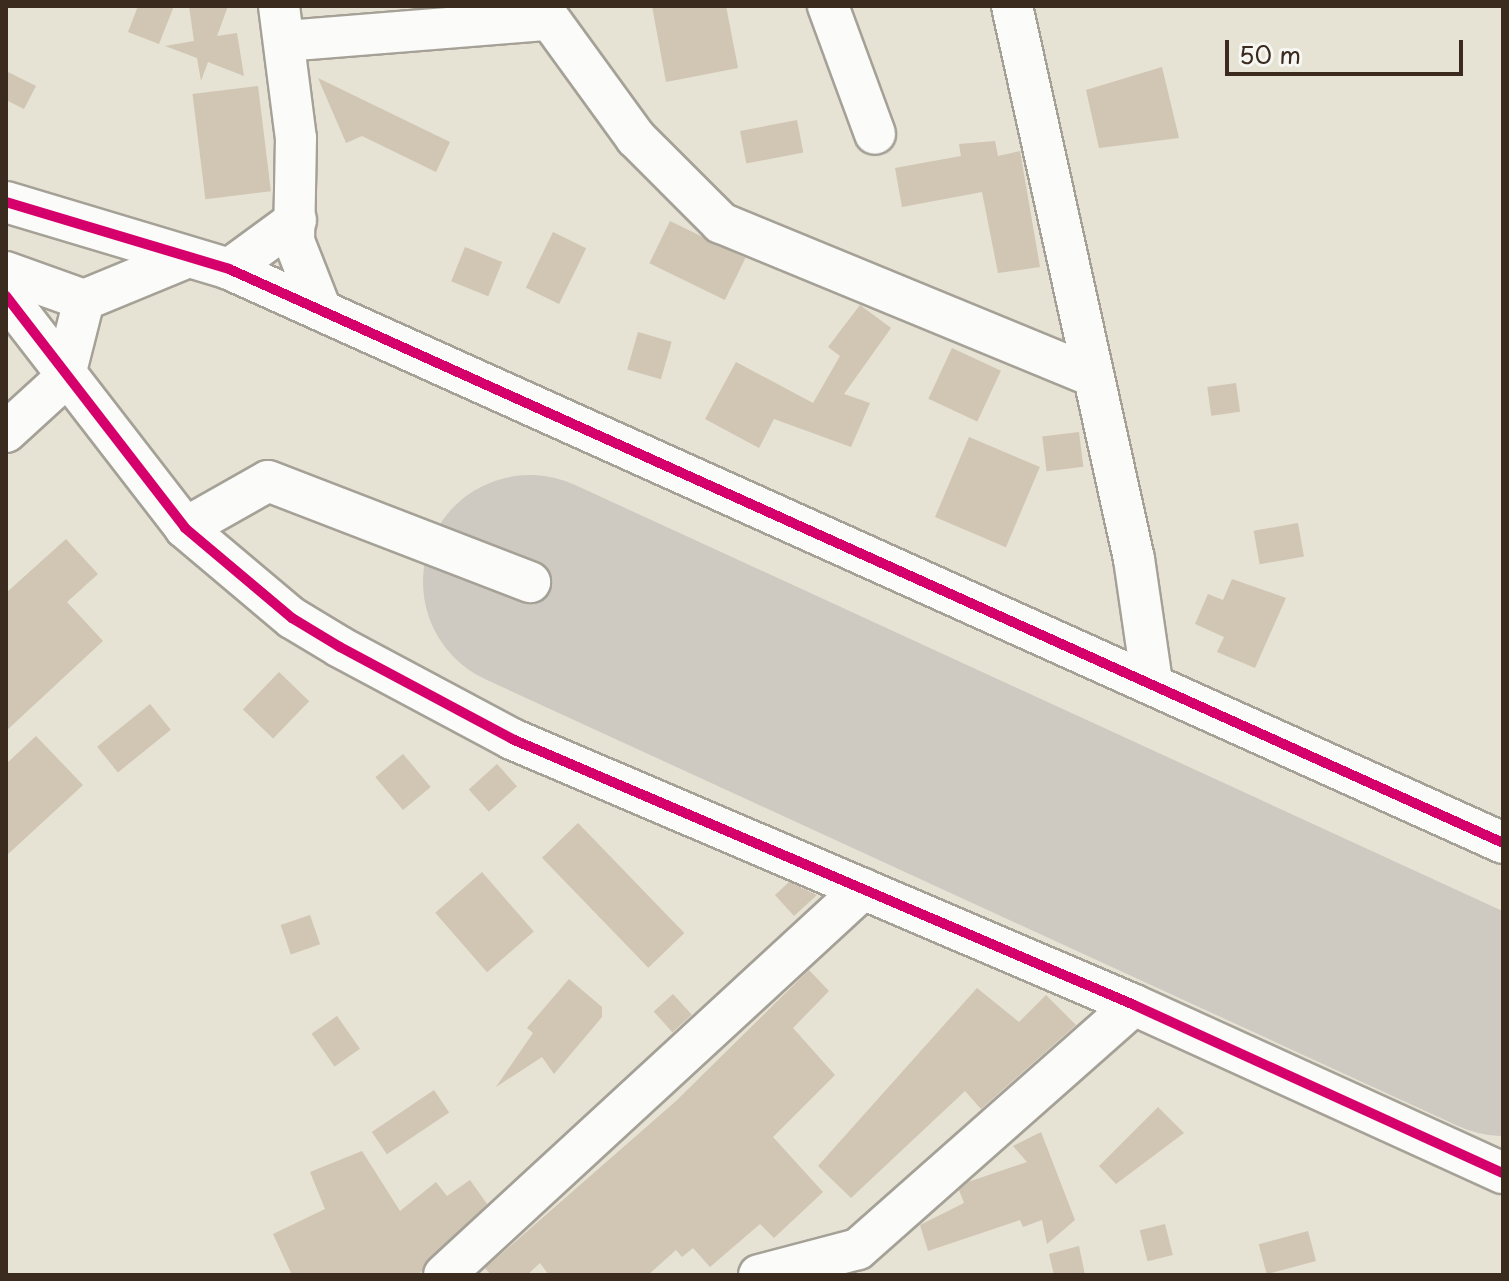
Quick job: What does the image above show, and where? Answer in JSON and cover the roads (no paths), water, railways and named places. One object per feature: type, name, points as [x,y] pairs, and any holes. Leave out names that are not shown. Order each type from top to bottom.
[{"type":"street","points":[[828,6],[875,134]]},
{"type":"street","points":[[1012,6],[1093,376],[1152,683]]},
{"type":"street","points":[[321,310],[297,261],[282,24],[543,13],[636,138],[721,223],[1093,376]]},
{"type":"street","points":[[6,202],[181,260],[229,269],[1503,843]]},
{"type":"street","points":[[229,269],[296,220]]},
{"type":"street","points":[[6,272],[84,300],[181,260]]},
{"type":"street","points":[[6,296],[64,379],[185,528],[292,618],[353,655],[512,739],[1134,1005],[1503,1173]]},
{"type":"street","points":[[6,432],[64,379],[84,300]]},
{"type":"street","points":[[185,528],[268,481],[530,582]]},
{"type":"street","points":[[444,1275],[863,889]]},
{"type":"street","points":[[759,1275],[858,1249],[1134,1005]]}]
